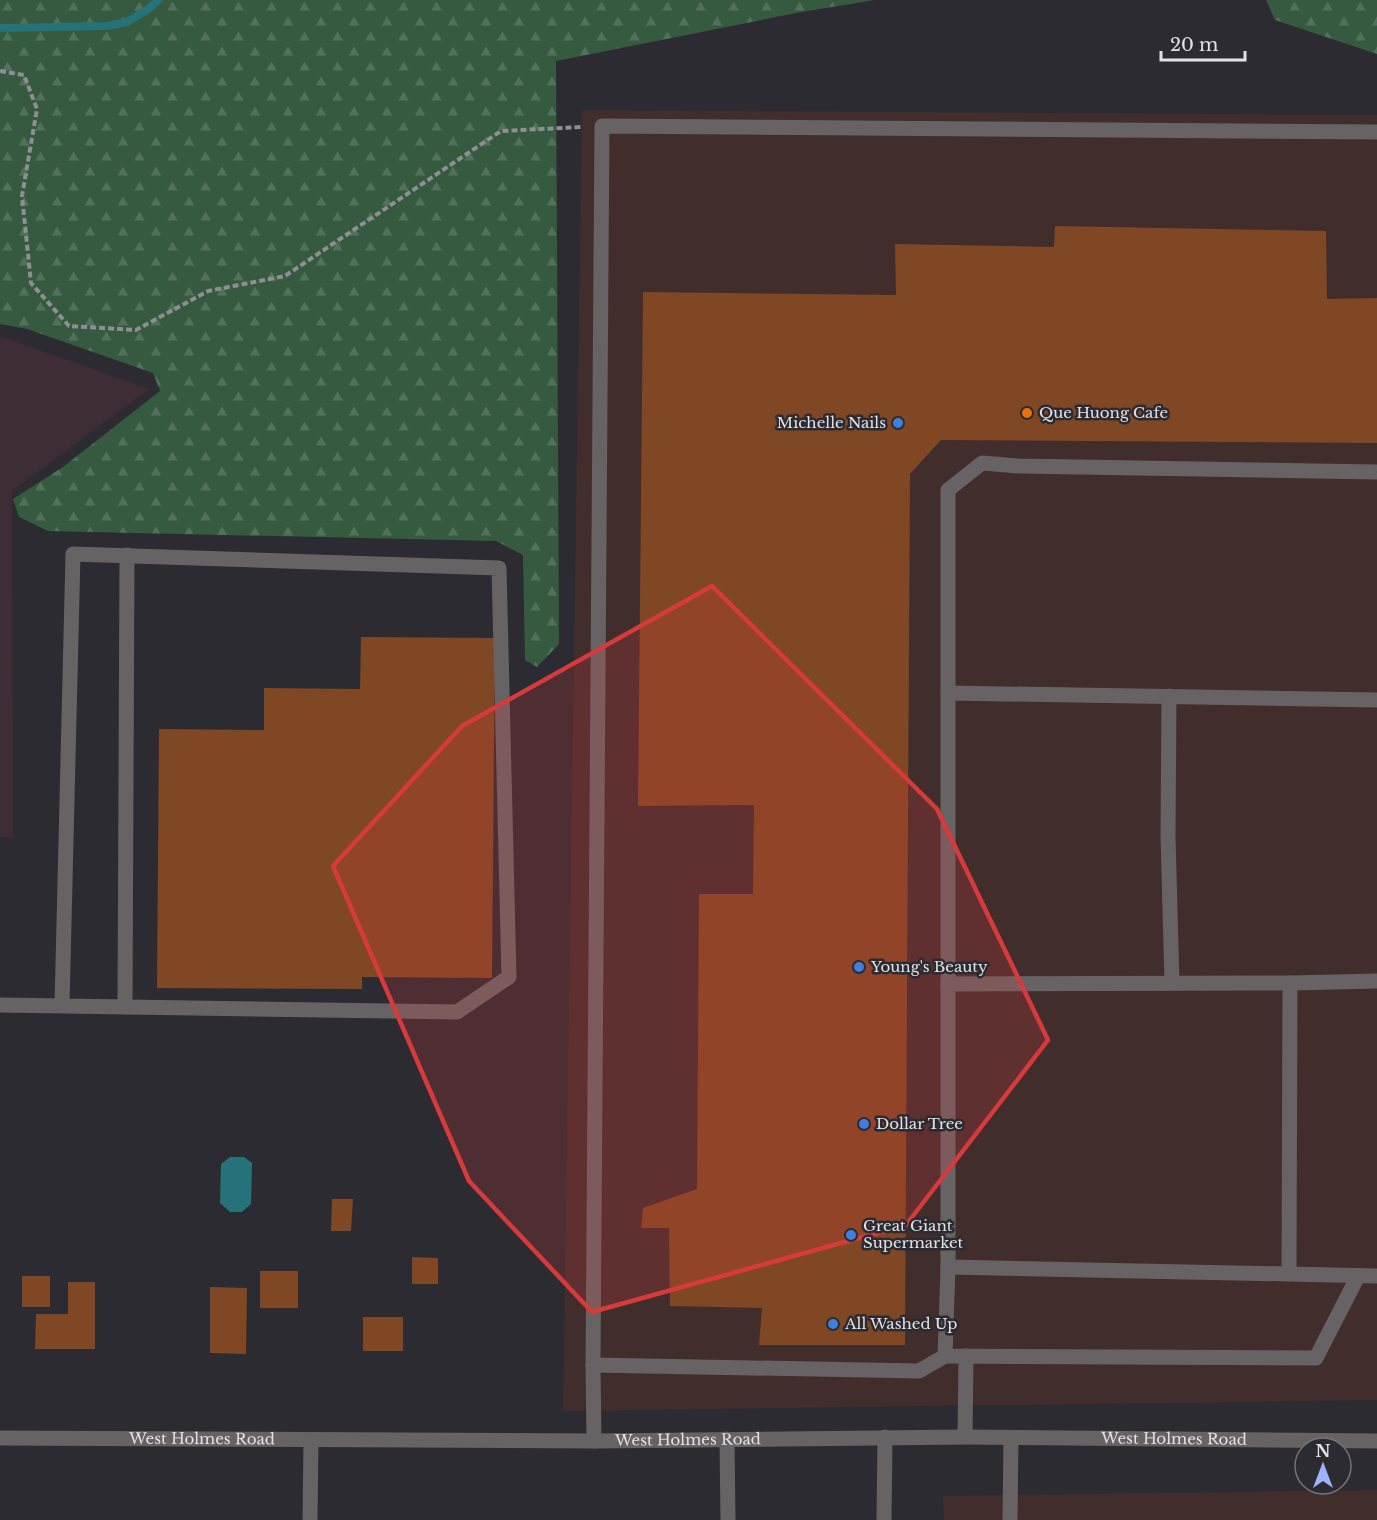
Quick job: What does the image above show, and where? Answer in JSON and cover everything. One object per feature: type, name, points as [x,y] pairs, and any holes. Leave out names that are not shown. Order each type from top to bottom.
[{"type":"street","points":[[594,1441],[602,126],[1377,132]]},
{"type":"street","points":[[945,1356],[948,1267],[948,490],[982,463],[1377,472]]},
{"type":"street","points":[[0,1005],[457,1012],[509,977],[499,568],[72,554],[62,1005]]},
{"type":"street","points":[[125,1007],[127,555]]},
{"type":"street","points":[[948,693],[1377,700]]},
{"type":"street","points":[[1169,696],[1168,836],[1172,983]]},
{"type":"street","points":[[948,984],[1377,981]]},
{"type":"street","points":[[1289,1274],[1290,983]]},
{"type":"street","points":[[948,1267],[1377,1276]]},
{"type":"street","points":[[593,1365],[919,1371],[945,1356],[1316,1358],[1358,1276]]},
{"type":"street","points":[[964,1437],[966,1356]]},
{"type":"street","points":[[884,1520],[885,1437]]},
{"type":"street","name":"West Holmes Road","points":[[0,1438],[594,1441],[964,1437],[1377,1441]]},
{"type":"street","points":[[1010,1520],[1011,1438]]},
{"type":"street","points":[[727,1439],[728,1520]]},
{"type":"street","points":[[310,1440],[310,1520]]},
{"type":"path","points":[[0,70],[24,75],[37,110],[22,196],[31,283],[69,326],[136,330],[208,291],[285,276],[501,131],[602,126]]},
{"type":"highlighted area","points":[[712,586],[937,809],[1048,1040],[906,1225],[592,1312],[469,1181],[333,866],[462,726]]},
{"type":"shaded area","points":[[582,110],[1377,115],[1377,1400],[563,1411]]},
{"type":"shaded area","points":[[0,336],[149,389],[12,491],[13,838],[0,837]]},
{"type":"shaded area","points":[[1353,1490],[1377,1490],[1377,1520],[944,1520],[943,1496],[1293,1491],[1293,1496],[1353,1496]]},
{"type":"green space","points":[[0,0],[875,0],[801,12],[556,61],[559,644],[537,667],[525,660],[523,555],[496,541],[48,531],[19,517],[13,499],[63,467],[160,391],[153,373],[27,329],[0,324]]},
{"type":"green space","points":[[1266,0],[1377,0],[1377,54],[1275,20]]},
{"type":"water","points":[[230,1157],[244,1157],[252,1163],[251,1204],[242,1212],[230,1212],[220,1203],[221,1164]]},
{"type":"building","points":[[1055,226],[1326,231],[1327,299],[1377,298],[1377,443],[941,440],[910,474],[905,1345],[759,1345],[762,1308],[670,1306],[669,1228],[641,1228],[643,1208],[697,1189],[699,894],[753,894],[754,805],[638,806],[643,292],[896,295],[895,244],[1054,247]]},
{"type":"building","points":[[361,637],[495,638],[492,978],[362,977],[362,989],[157,988],[159,729],[264,730],[264,688],[360,689]]},
{"type":"building","points":[[332,1199],[353,1199],[351,1231],[331,1231]]},
{"type":"building","points":[[412,1257],[438,1258],[438,1284],[412,1284]]},
{"type":"building","points":[[260,1271],[298,1271],[298,1308],[260,1308]]},
{"type":"building","points":[[22,1276],[50,1276],[50,1307],[22,1307]]},
{"type":"building","points":[[68,1282],[95,1282],[95,1349],[35,1349],[36,1314],[68,1314]]},
{"type":"building","points":[[210,1287],[247,1288],[246,1354],[210,1353]]},
{"type":"building","points":[[363,1317],[403,1317],[403,1351],[363,1351]]},
{"type":"waterway","points":[[0,28],[107,26],[127,22],[158,0]]},
{"type":"place","name":"Que Huong Cafe","points":[[1027,413]]},
{"type":"place","name":"Michelle Nails","points":[[898,423]]},
{"type":"place","name":"Young's Beauty","points":[[859,967]]},
{"type":"place","name":"Dollar Tree","points":[[864,1124]]},
{"type":"place","name":"Great Giant Supermarket","points":[[851,1235]]},
{"type":"place","name":"All Washed Up","points":[[833,1324]]}]
